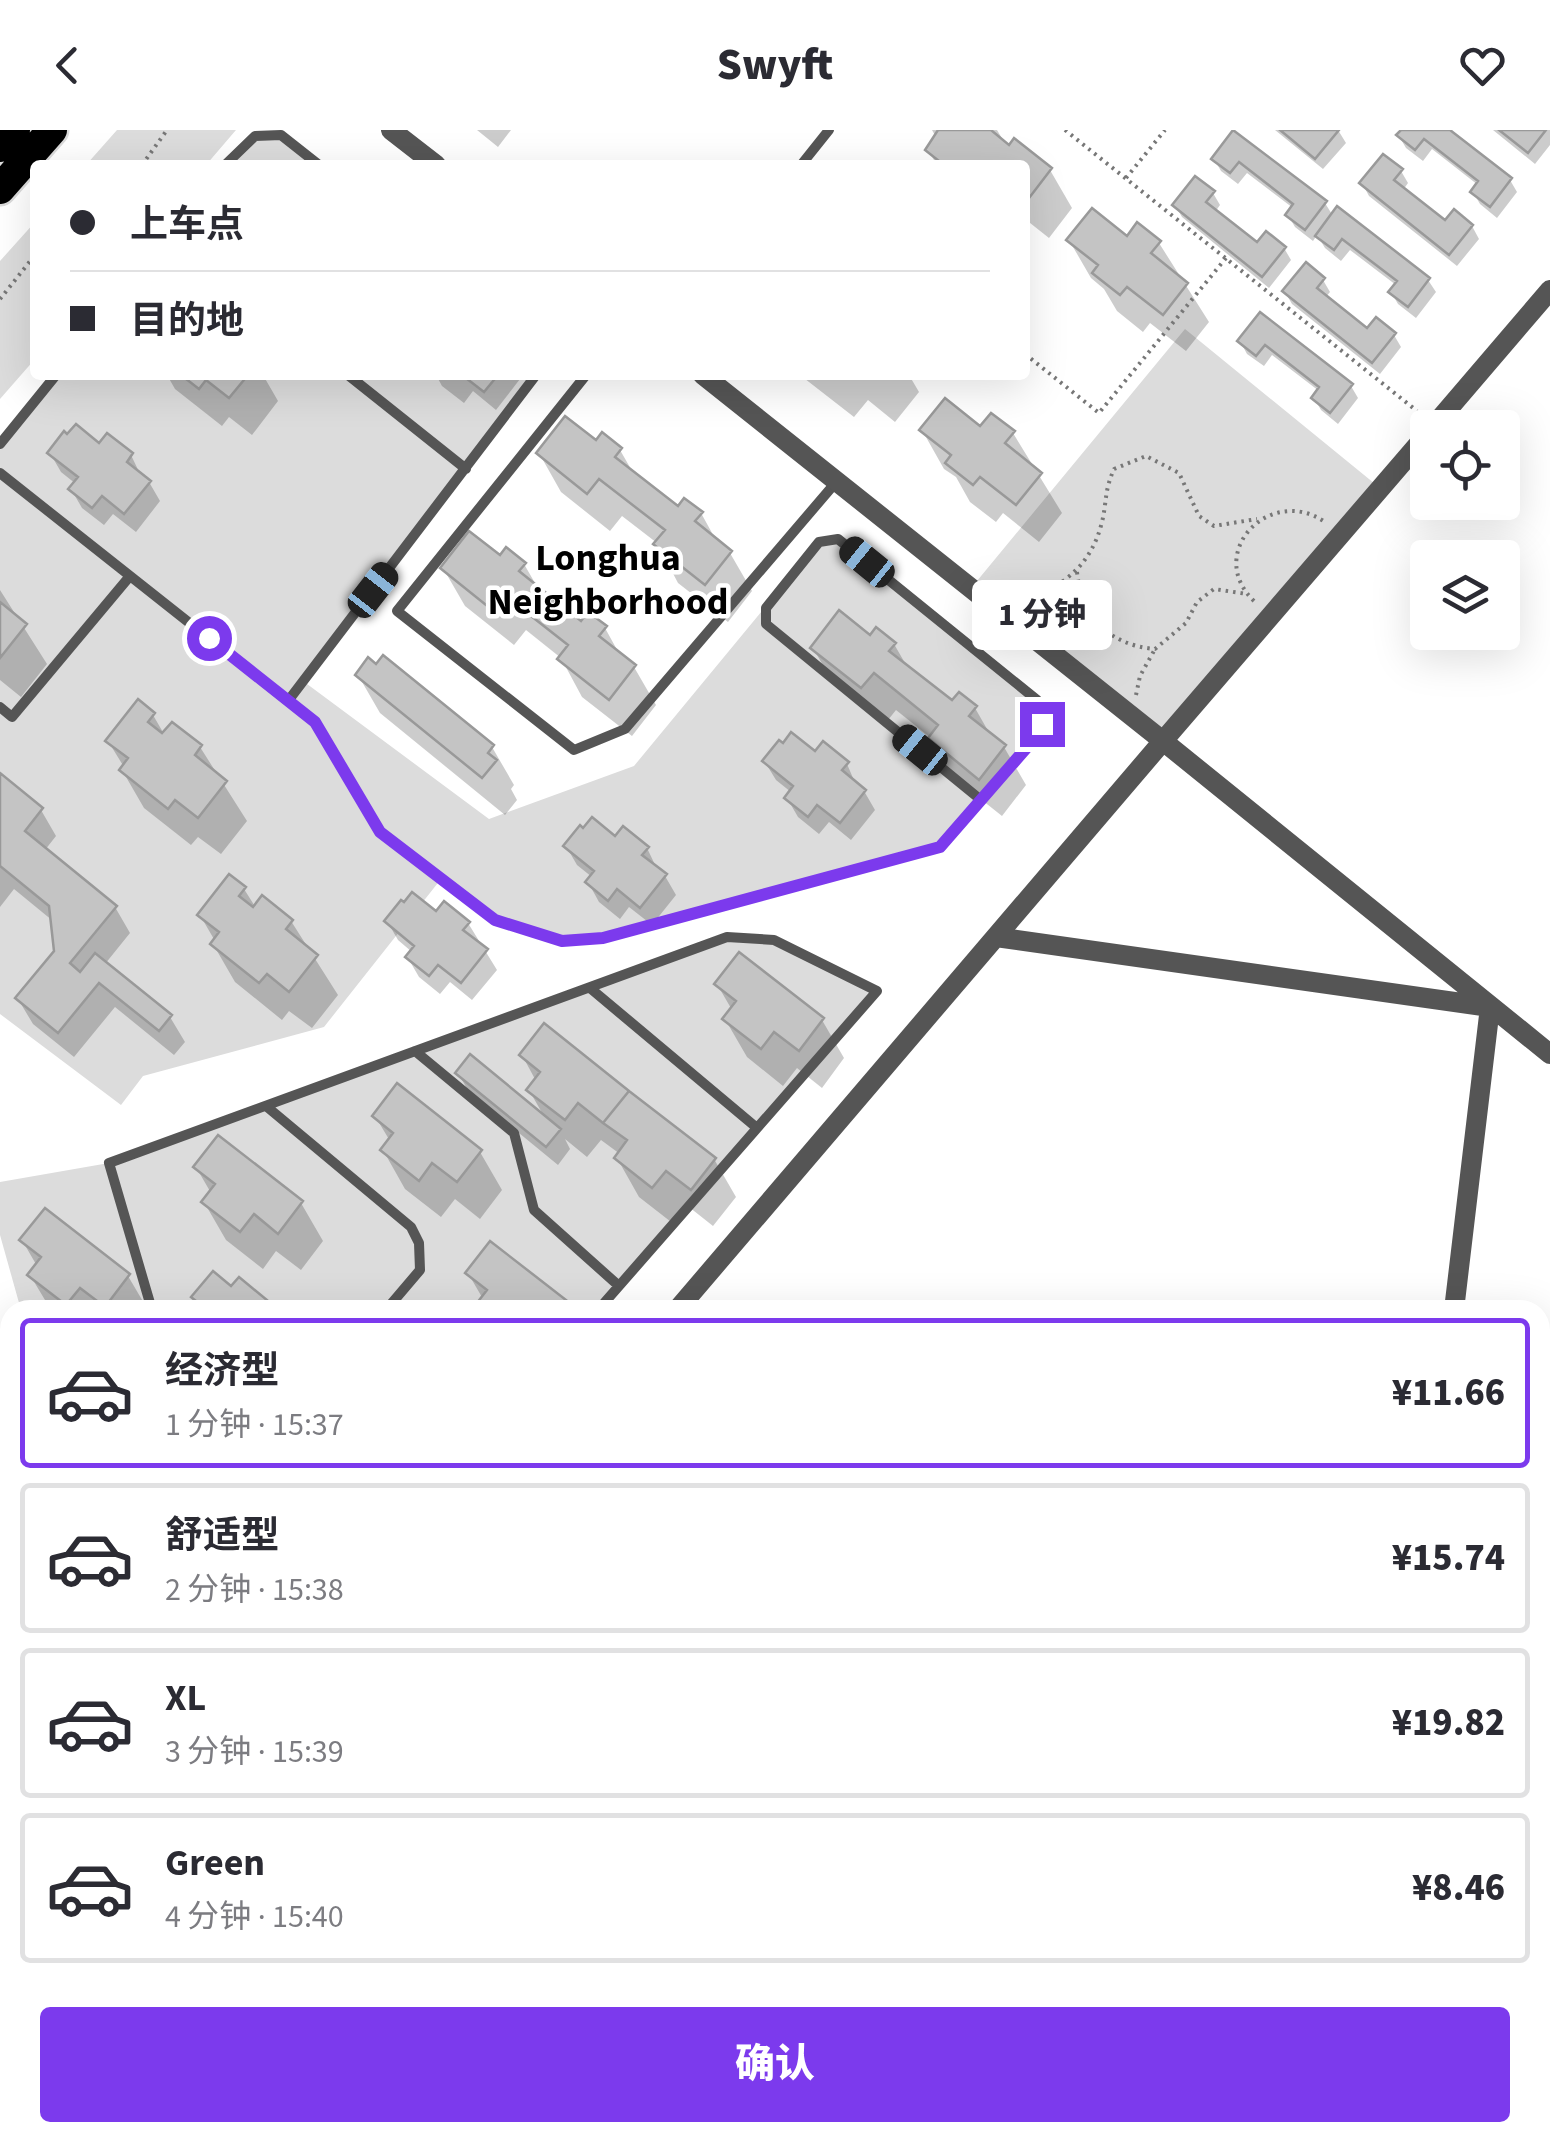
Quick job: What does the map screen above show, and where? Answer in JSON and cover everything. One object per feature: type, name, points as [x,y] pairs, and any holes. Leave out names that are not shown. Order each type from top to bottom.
[{"type":"highway","points":[[0,147],[15,130]]},
{"type":"highway","points":[[0,168],[51,130]]},
{"type":"highway","points":[[0,188],[51,130]]},
{"type":"street","points":[[391,130],[430,160]]},
{"type":"street","points":[[1447,410],[1550,290]]},
{"type":"street","points":[[709,380],[1550,1054]]},
{"type":"street","points":[[686,1300],[1410,453]]},
{"type":"street","points":[[996,937],[1490,1008]]},
{"type":"street","points":[[1455,1300],[1490,1008]]},
{"type":"lane","points":[[805,160],[829,130]]},
{"type":"lane","points":[[230,160],[255,136],[280,135],[312,160]]},
{"type":"lane","points":[[0,444],[52,380]]},
{"type":"lane","points":[[354,380],[466,469]]},
{"type":"lane","points":[[288,701],[532,380]]},
{"type":"lane","points":[[582,380],[396,611],[574,750],[625,729],[838,481]]},
{"type":"lane","points":[[0,473],[315,722],[380,832],[495,920],[562,941],[603,938],[940,847],[981,800],[1028,746],[1042,724],[1037,700],[838,538],[819,542],[766,608],[766,624],[981,800]]},
{"type":"lane","points":[[0,707],[12,717],[130,576]]},
{"type":"lane","points":[[149,1300],[109,1163],[727,937],[774,940],[876,991],[607,1300]]},
{"type":"lane","points":[[590,988],[758,1128]]},
{"type":"lane","points":[[415,1051],[514,1132],[534,1210],[620,1286]]},
{"type":"lane","points":[[266,1106],[411,1227],[419,1243],[420,1270],[394,1300]]},
{"type":"path","points":[[146,160],[167,130]]},
{"type":"path","points":[[1065,130],[1410,411]]},
{"type":"path","points":[[1126,178],[1165,130]]},
{"type":"path","points":[[1030,358],[1099,413],[1226,258]]},
{"type":"path","points":[[0,299],[30,261]]},
{"type":"path","points":[[997,607],[1050,592],[1077,572],[1092,553],[1103,518],[1104,493],[1114,469],[1146,456],[1179,473],[1199,516],[1214,526],[1288,510],[1315,515],[1342,533]]},
{"type":"path","points":[[1257,519],[1240,540],[1236,569],[1247,594],[1270,616]]},
{"type":"path","points":[[1077,572],[1080,600],[1106,632],[1134,647],[1155,649]]},
{"type":"path","points":[[1138,721],[1134,706],[1140,676],[1155,649],[1186,623],[1196,602],[1214,589],[1247,594]]},
{"type":"shaded area","points":[[117,130],[236,130],[210,160],[90,160]]},
{"type":"shaded area","points":[[281,135],[313,160],[230,160],[255,136]]},
{"type":"shaded area","points":[[30,228],[30,365],[0,399],[0,261]]},
{"type":"shaded area","points":[[1185,329],[1380,488],[1163,741],[972,587]]},
{"type":"shaded area","points":[[52,380],[532,380],[303,681],[489,819],[634,766],[819,542],[838,539],[1037,700],[1042,724],[940,847],[603,938],[562,941],[495,920],[441,879],[324,1027],[143,1076],[121,1105],[0,1014],[0,444]]},
{"type":"shaded area","points":[[727,937],[774,940],[877,991],[607,1300],[18,1300],[0,1235],[0,1182],[109,1163]]},
{"type":"building","points":[[938,130],[991,130],[1009,145],[1014,138],[1052,168],[1030,197],[1030,160],[938,160],[925,150]]},
{"type":"building","points":[[1233,130],[1327,201],[1305,230],[1285,215],[1293,204],[1239,162],[1230,173],[1211,159]]},
{"type":"building","points":[[1280,130],[1339,130],[1315,159]]},
{"type":"building","points":[[1401,130],[1450,130],[1512,178],[1490,207],[1470,192],[1478,181],[1424,139],[1415,150],[1396,135]]},
{"type":"building","points":[[1499,130],[1546,130],[1528,153]]},
{"type":"building","points":[[1383,154],[1403,169],[1394,180],[1445,220],[1454,209],[1473,225],[1449,255],[1359,183]]},
{"type":"building","points":[[1195,176],[1215,191],[1206,202],[1257,242],[1266,231],[1286,247],[1262,277],[1172,205]]},
{"type":"building","points":[[1337,206],[1430,278],[1408,307],[1388,292],[1397,281],[1342,239],[1334,250],[1315,236]]},
{"type":"building","points":[[1092,208],[1127,236],[1137,222],[1161,241],[1151,253],[1188,283],[1163,315],[1127,287],[1120,295],[1092,273],[1098,265],[1066,240]]},
{"type":"building","points":[[1306,262],[1325,278],[1317,288],[1367,328],[1376,317],[1396,333],[1372,363],[1282,291]]},
{"type":"building","points":[[1260,312],[1353,384],[1330,413],[1311,398],[1319,387],[1265,345],[1256,356],[1237,341]]},
{"type":"building","points":[[187,380],[206,380],[199,389]]},
{"type":"building","points":[[206,380],[244,380],[229,398]]},
{"type":"building","points":[[468,380],[494,380],[484,392]]},
{"type":"building","points":[[945,398],[980,426],[991,413],[1015,431],[1005,443],[1042,473],[1016,505],[980,477],[973,485],[945,463],[951,455],[919,430]]},
{"type":"building","points":[[565,416],[596,440],[602,432],[622,448],[615,457],[678,506],[684,498],[703,512],[695,521],[732,551],[705,585],[653,544],[665,530],[599,479],[587,494],[536,453]]},
{"type":"building","points":[[76,424],[99,443],[107,433],[133,453],[127,462],[151,481],[124,514],[102,496],[92,508],[68,489],[78,477],[47,453],[64,431],[67,434]]},
{"type":"building","points":[[469,531],[500,555],[506,547],[526,563],[519,571],[581,621],[588,612],[607,626],[599,636],[636,665],[609,700],[557,659],[568,645],[503,594],[491,609],[440,568]]},
{"type":"building","points":[[0,602],[27,624],[0,658]]},
{"type":"building","points":[[839,610],[870,635],[876,627],[896,643],[889,651],[952,700],[959,692],[977,706],[969,716],[1006,745],[979,780],[928,738],[938,725],[874,673],[861,688],[810,648]]},
{"type":"building","points":[[383,655],[494,745],[488,753],[497,760],[482,778],[355,675],[368,657],[376,664]]},
{"type":"building","points":[[138,699],[155,713],[148,722],[162,733],[172,722],[202,745],[195,755],[227,781],[198,818],[175,800],[168,809],[119,770],[128,758],[105,741]]},
{"type":"building","points":[[791,732],[815,751],[823,741],[849,762],[842,770],[866,790],[840,823],[817,805],[808,817],[784,798],[793,786],[762,761]]},
{"type":"building","points":[[0,773],[43,808],[25,831],[117,906],[70,963],[80,972],[95,953],[172,1015],[159,1031],[99,983],[58,1033],[15,998],[54,951],[49,906],[0,866]]},
{"type":"building","points":[[592,817],[615,836],[623,826],[649,847],[642,855],[667,874],[640,908],[617,889],[608,901],[585,882],[594,871],[563,846]]},
{"type":"building","points":[[229,874],[246,887],[239,896],[253,907],[262,895],[293,920],[286,929],[318,955],[289,992],[267,974],[259,983],[210,944],[219,932],[197,915]]},
{"type":"building","points":[[412,892],[436,911],[444,901],[470,922],[463,930],[488,949],[461,983],[438,965],[429,976],[405,957],[414,946],[384,921]]},
{"type":"building","points":[[739,952],[824,1018],[799,1051],[774,1032],[761,1049],[722,1019],[736,1001],[714,984]]},
{"type":"building","points":[[544,1023],[629,1091],[603,1123],[578,1103],[565,1120],[526,1090],[540,1072],[519,1055]]},
{"type":"building","points":[[470,1054],[561,1129],[546,1147],[455,1073]]},
{"type":"building","points":[[397,1083],[482,1150],[457,1182],[432,1163],[419,1181],[380,1150],[393,1133],[372,1116]]},
{"type":"building","points":[[629,1091],[716,1158],[691,1190],[666,1171],[652,1188],[614,1158],[627,1140],[603,1123]]},
{"type":"building","points":[[218,1135],[303,1201],[278,1234],[254,1214],[240,1232],[201,1202],[215,1184],[193,1167]]},
{"type":"building","points":[[45,1208],[130,1274],[110,1300],[96,1300],[80,1288],[70,1300],[60,1300],[27,1275],[41,1257],[19,1240]]},
{"type":"building","points":[[490,1241],[566,1300],[479,1300],[487,1290],[465,1273]]},
{"type":"building","points":[[213,1271],[231,1286],[239,1277],[267,1300],[195,1300],[191,1297]]},
{"type":"district","name":"Longhua Neighborhood","points":[[608,579]]},
{"type":"route","points":[[209,638],[315,722],[380,832],[495,920],[562,941],[603,938],[940,847],[1028,746],[1042,724]]}]
